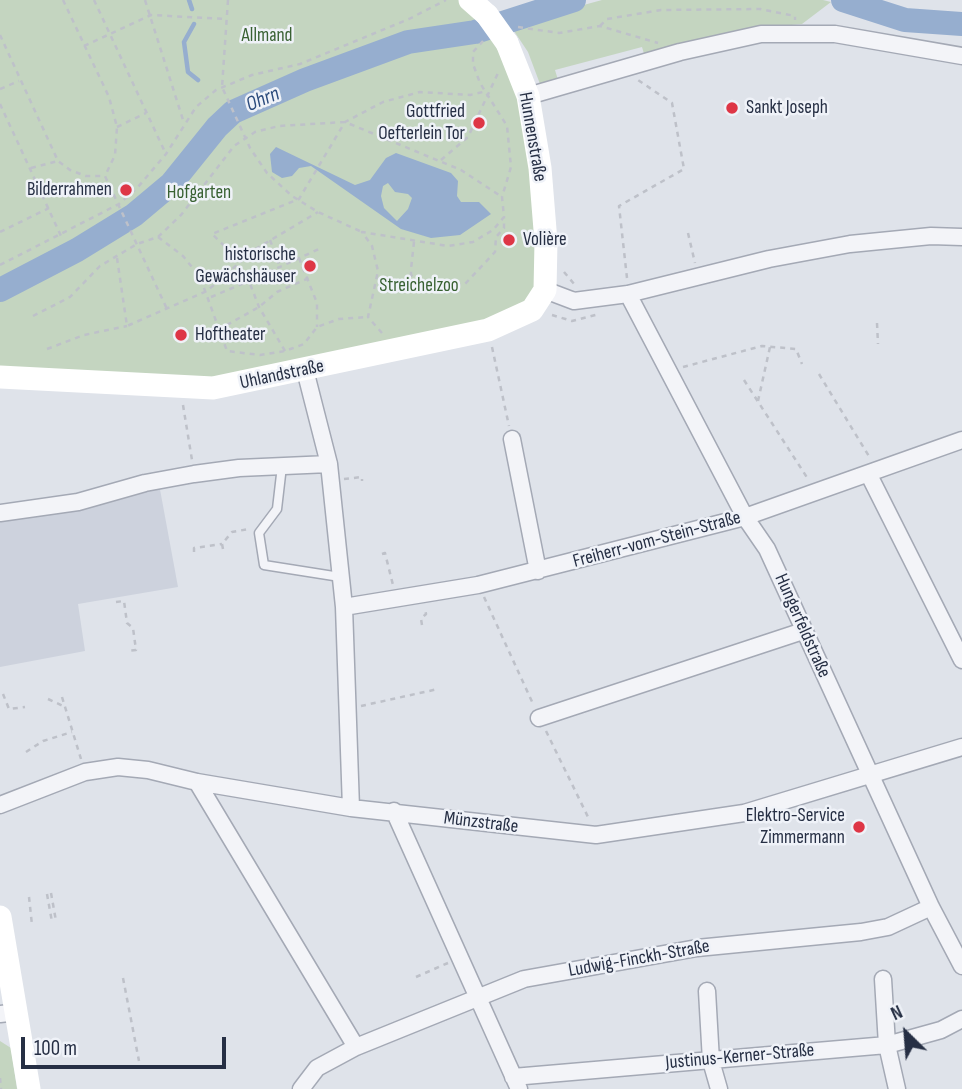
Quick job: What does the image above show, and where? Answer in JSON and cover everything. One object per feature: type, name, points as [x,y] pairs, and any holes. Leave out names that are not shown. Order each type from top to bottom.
[{"type":"main road","name":"Hunnenstraße","points":[[492,25],[528,96],[540,168],[546,242],[545,290]]},
{"type":"main road","name":"Uhlandstraße","points":[[0,377],[180,389],[213,388],[488,330],[532,310],[545,290]]},
{"type":"main road","points":[[0,917],[9,1013],[29,1089]]},
{"type":"street","points":[[528,96],[680,52],[761,34],[794,31],[835,34],[962,55]]},
{"type":"street","points":[[545,290],[574,301],[850,244],[931,236],[962,237]]},
{"type":"street","name":"Hungerfeldstraße","points":[[627,288],[667,373],[745,517],[767,549],[931,907],[962,966]]},
{"type":"street","points":[[306,370],[330,472],[344,607],[351,808]]},
{"type":"street","points":[[512,439],[538,571]]},
{"type":"street","name":"Freiherr-vom-Stein-Straße","points":[[344,607],[538,571],[745,517],[962,440]]},
{"type":"street","points":[[0,513],[78,502],[145,483],[194,474],[282,466],[330,472]]},
{"type":"street","points":[[869,475],[962,660]]},
{"type":"street","points":[[539,718],[803,631]]},
{"type":"street","name":"Münzstraße","points":[[0,805],[102,767],[148,770],[197,782],[351,808],[596,835],[744,813],[962,747]]},
{"type":"street","points":[[197,782],[356,1047]]},
{"type":"street","points":[[394,811],[516,1083]]},
{"type":"street","name":"Ludwig-Finckh-Straße","points":[[301,1089],[317,1068],[356,1047],[524,979],[697,948],[888,927],[931,907]]},
{"type":"street","points":[[883,979],[887,1045],[897,1089]]},
{"type":"street","points":[[707,991],[711,1061],[719,1089]]},
{"type":"street","name":"Justinus-Kerner-Straße","points":[[516,1083],[887,1045],[942,1030],[962,1019]]},
{"type":"lane","points":[[282,466],[277,509],[259,533],[264,565],[340,577]]},
{"type":"path","points":[[63,0],[109,97],[117,127],[115,155],[105,176]]},
{"type":"path","points":[[94,0],[166,154]]},
{"type":"path","points":[[145,0],[184,123]]},
{"type":"path","points":[[228,0],[222,87],[245,138],[267,173],[299,199],[318,212],[362,232],[448,246],[472,242],[493,230],[504,218]]},
{"type":"path","points":[[0,265],[119,204],[166,154],[196,107],[222,87],[252,75],[300,64],[409,19],[446,0]]},
{"type":"path","points":[[600,26],[607,19],[661,10],[760,9],[795,16],[794,31]]},
{"type":"path","points":[[84,46],[151,15],[226,19]]},
{"type":"path","points":[[414,242],[411,275],[417,280],[440,285],[465,284],[495,252],[496,237],[504,228],[502,197],[511,167],[507,126],[480,83],[472,64],[473,52],[492,25],[559,33],[600,26],[680,52]]},
{"type":"path","points":[[0,35],[58,161],[70,170],[86,176],[105,176]]},
{"type":"path","points":[[440,160],[468,137],[487,91],[501,66]]},
{"type":"path","points":[[625,69],[651,91],[672,103],[684,170],[619,206],[627,288]]},
{"type":"path","points":[[0,89],[19,81]]},
{"type":"path","points":[[33,316],[70,297],[100,266],[137,244],[158,237],[181,215],[234,146],[245,138],[279,126],[345,122],[383,102],[419,92],[470,95],[487,91]]},
{"type":"path","points":[[0,104],[61,236]]},
{"type":"path","points":[[117,127],[147,113]]},
{"type":"path","points":[[345,122],[440,160],[502,197]]},
{"type":"path","points":[[239,260],[212,234],[299,199],[345,122]]},
{"type":"path","points":[[31,168],[58,161]]},
{"type":"path","points":[[105,176],[167,309]]},
{"type":"path","points":[[0,232],[49,208]]},
{"type":"path","points":[[47,349],[84,335],[127,326],[207,291],[239,260],[318,212]]},
{"type":"path","points":[[362,232],[372,246],[378,271],[368,317]]},
{"type":"path","points":[[688,233],[698,276]]},
{"type":"path","points":[[158,237],[183,256],[207,291],[227,351],[260,355],[285,351],[304,344],[317,327],[339,319],[368,317]]},
{"type":"path","points":[[270,240],[280,267]]},
{"type":"path","points":[[209,298],[319,249]]},
{"type":"path","points":[[276,258],[281,256]]},
{"type":"path","points":[[117,258],[127,326]]},
{"type":"path","points":[[299,258],[317,303],[317,327]]},
{"type":"path","points":[[218,330],[259,307],[276,292],[309,278]]},
{"type":"path","points":[[249,281],[259,307],[285,351]]},
{"type":"path","points":[[368,317],[396,349]]},
{"type":"path","points":[[877,323],[878,344]]},
{"type":"path","points":[[488,330],[512,439]]},
{"type":"path","points":[[667,373],[694,362],[770,347],[796,349],[802,364]]},
{"type":"path","points":[[758,401],[770,347]]},
{"type":"path","points":[[819,374],[871,461],[869,475]]},
{"type":"path","points":[[744,380],[812,485],[811,495]]},
{"type":"path","points":[[180,389],[194,474]]},
{"type":"path","points":[[330,472],[362,477],[362,481]]},
{"type":"path","points":[[194,552],[194,548],[222,544],[237,530]]},
{"type":"path","points":[[222,544],[223,549]]},
{"type":"path","points":[[382,554],[385,553],[396,598]]},
{"type":"path","points":[[116,603],[124,601],[127,623],[133,628],[136,650],[127,651]]},
{"type":"path","points":[[348,709],[438,689]]},
{"type":"path","points":[[3,694],[9,709],[25,707]]},
{"type":"path","points":[[62,697],[85,772]]},
{"type":"path","points":[[48,699],[63,706]]},
{"type":"path","points":[[26,751],[43,741],[72,732]]},
{"type":"path","points":[[49,893],[54,921]]},
{"type":"path","points":[[29,897],[33,925]]},
{"type":"path","points":[[416,978],[449,963],[453,973]]},
{"type":"path","points":[[123,978],[139,1061]]},
{"type":"path","points":[[0,1078],[1,1089]]},
{"type":"shaded area","points":[[159,484],[178,587],[78,604],[85,651],[0,667],[0,516]]},
{"type":"green space","name":"Hofgarten","points":[[0,0],[464,0],[507,35],[546,242],[532,310],[244,383],[0,377]]},
{"type":"green space","points":[[602,0],[831,2],[802,24],[760,28],[645,57],[642,47],[555,70],[558,80],[540,84],[528,52],[510,25]]},
{"type":"green space","points":[[0,1041],[11,1048],[17,1089],[0,1089]]},
{"type":"water","points":[[276,147],[355,185],[370,180],[386,158],[396,153],[451,173],[458,181],[457,196],[461,202],[479,202],[491,214],[460,235],[431,238],[401,229],[311,166],[299,168],[292,176],[282,178],[272,172],[270,154]],"holes":[[[388,183],[395,192],[408,194],[412,198],[408,209],[397,221],[384,208],[381,196],[383,186]]]},
{"type":"waterway","points":[[189,0],[192,9]]},
{"type":"waterway","name":"Ohrn","points":[[0,290],[77,250],[134,215],[171,184],[217,127],[233,112],[305,80],[408,42],[475,32],[574,0]]},
{"type":"waterway","name":"Ohrn","points":[[843,0],[905,20],[962,24]]},
{"type":"waterway","points":[[194,24],[184,42],[188,72],[198,80]]},
{"type":"place","name":"Sankt Joseph","points":[[732,108]]},
{"type":"place","name":"Gottfried Oefterlein Tor","points":[[479,123]]},
{"type":"place","name":"Bilderrahmen","points":[[126,190]]},
{"type":"place","name":"Volière","points":[[509,240]]},
{"type":"place","name":"historische Gewächshäuser","points":[[310,266]]},
{"type":"place","name":"Hoftheater","points":[[181,335]]},
{"type":"place","name":"Elektro-Service Zimmermann","points":[[859,827]]},
{"type":"park label","name":"Allmand","points":[[267,36]]},
{"type":"park label","name":"Streichelzoo","points":[[419,286]]}]
